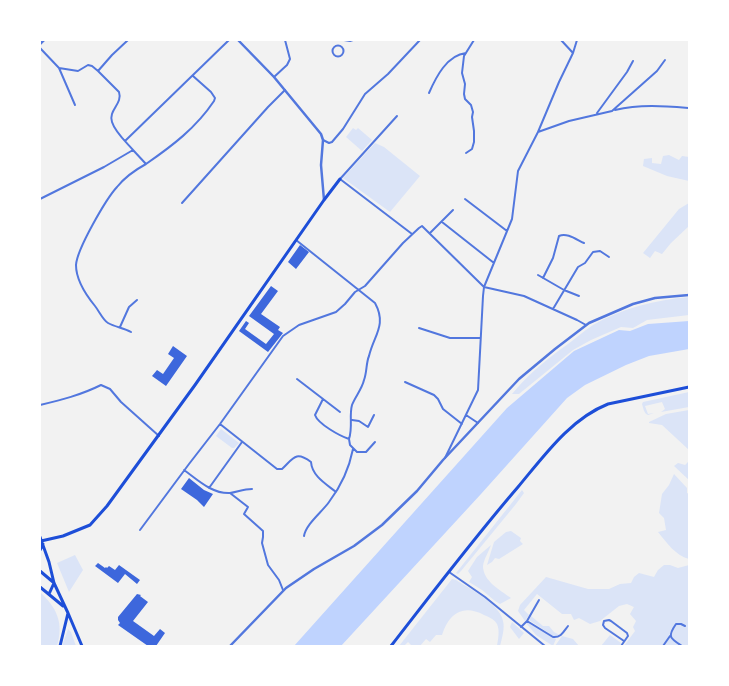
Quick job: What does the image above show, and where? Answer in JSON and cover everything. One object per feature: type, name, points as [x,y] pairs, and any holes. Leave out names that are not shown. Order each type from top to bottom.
[{"type":"main road","points":[[41,541],[63,536],[90,525],[107,506],[159,436],[324,200],[340,180]]},
{"type":"main road","points":[[391,646],[493,516],[554,444],[587,414],[608,404],[689,387]]},
{"type":"main road","points":[[40,550],[41,541]]},
{"type":"main road","points":[[41,541],[54,583],[82,646]]},
{"type":"main road","points":[[40,571],[54,583]]},
{"type":"main road","points":[[49,594],[54,583]]},
{"type":"main road","points":[[40,587],[65,607]]},
{"type":"main road","points":[[60,646],[68,613]]},
{"type":"street","points":[[40,44],[44,40]]},
{"type":"street","points":[[98,71],[128,40]]},
{"type":"street","points":[[125,140],[229,40]]},
{"type":"street","points":[[238,40],[274,77],[321,134],[323,140],[321,165],[324,200]]},
{"type":"street","points":[[274,77],[287,65],[290,59],[285,40]]},
{"type":"street","points":[[340,46],[343,48],[343,53],[341,56],[336,56],[333,54],[333,49],[335,46],[340,46],[344,40],[353,40]]},
{"type":"street","points":[[323,140],[329,143],[332,142],[343,129],[365,94],[388,74],[420,40]]},
{"type":"street","points":[[466,153],[472,149],[474,142],[474,131],[472,117],[473,112],[471,106],[465,99],[465,84],[462,73],[464,56],[474,40]]},
{"type":"street","points":[[561,40],[573,53]]},
{"type":"street","points":[[443,460],[478,390],[484,287],[512,219],[518,171],[538,132],[573,53],[577,40]]},
{"type":"street","points":[[40,48],[59,68],[75,105]]},
{"type":"street","points":[[429,93],[436,77],[450,59],[459,54],[466,53]]},
{"type":"street","points":[[612,111],[657,71],[665,60]]},
{"type":"street","points":[[596,114],[628,72],[633,61]]},
{"type":"street","points":[[59,68],[78,71],[88,65],[92,66],[119,92],[119,102],[111,117],[112,123],[146,164]]},
{"type":"street","points":[[131,332],[108,323],[87,296],[78,276],[76,265],[88,235],[114,191],[128,175],[165,152],[178,141],[199,121],[214,101],[211,92],[193,76]]},
{"type":"street","points":[[182,203],[285,90]]},
{"type":"street","points":[[538,132],[596,114],[636,106],[668,106],[689,108]]},
{"type":"street","points":[[397,116],[340,180],[412,234]]},
{"type":"street","points":[[40,199],[104,167],[133,150]]},
{"type":"street","points":[[465,199],[507,231]]},
{"type":"street","points":[[430,233],[453,210]]},
{"type":"street","points":[[442,222],[494,263]]},
{"type":"street","points":[[140,530],[220,424],[283,336],[299,325],[336,312],[358,290],[365,286],[403,243],[422,226],[484,287],[524,296],[586,325]]},
{"type":"street","points":[[543,278],[553,258],[559,236],[567,235],[584,243]]},
{"type":"street","points":[[296,240],[329,265],[378,307],[380,324],[379,330],[369,356],[365,379],[352,405],[351,432],[349,439],[350,444],[357,452],[366,452],[375,442]]},
{"type":"street","points":[[553,309],[578,267],[585,263],[593,252],[600,251],[609,257]]},
{"type":"street","points":[[538,275],[564,290],[579,296]]},
{"type":"street","points":[[230,646],[283,590],[314,569],[354,546],[382,525],[417,491],[443,460],[519,379],[586,325],[633,304],[655,298],[689,295]]},
{"type":"street","points":[[120,327],[129,307],[137,300]]},
{"type":"street","points":[[419,328],[450,338],[480,338]]},
{"type":"street","points":[[297,379],[340,412]]},
{"type":"street","points":[[405,382],[434,395],[438,399],[443,409],[462,424]]},
{"type":"street","points":[[40,405],[66,399],[101,385],[110,390],[121,402],[159,436]]},
{"type":"street","points":[[323,400],[317,409],[315,415],[316,417],[330,429],[349,439]]},
{"type":"street","points":[[352,420],[359,421],[368,426],[374,415]]},
{"type":"street","points":[[466,415],[478,423]]},
{"type":"street","points":[[220,424],[277,469],[282,469],[294,457],[304,457],[310,462],[311,469],[314,474],[336,492]]},
{"type":"street","points":[[209,488],[242,442]]},
{"type":"street","points":[[304,536],[306,530],[336,492],[350,466],[354,449]]},
{"type":"street","points":[[184,470],[215,491],[230,493],[244,489],[252,489]]},
{"type":"street","points":[[230,493],[248,507],[244,514],[263,531],[262,543],[268,565],[279,580],[283,590]]},
{"type":"street","points":[[448,572],[485,597],[545,646]]},
{"type":"street","points":[[521,627],[527,621],[539,600]]},
{"type":"street","points":[[527,621],[557,638],[568,626]]},
{"type":"street","points":[[621,646],[628,636],[627,633],[611,621],[604,621],[603,625],[605,628],[624,641]]},
{"type":"street","points":[[663,646],[676,624],[685,626]]},
{"type":"street","points":[[670,636],[682,646]]},
{"type":"shaded area","points":[[353,128],[356,130],[358,128],[372,140],[362,151],[346,137]]},
{"type":"shaded area","points":[[375,143],[384,147],[420,176],[390,212],[343,178]]},
{"type":"shaded area","points":[[669,155],[679,160],[682,156],[689,157],[689,181],[667,176],[643,166],[644,159],[652,158],[652,163],[661,164],[663,156]]},
{"type":"shaded area","points":[[689,203],[689,226],[662,254],[655,251],[650,258],[643,253],[679,209]]},
{"type":"shaded area","points":[[689,297],[689,315],[647,320],[633,328],[621,327],[591,340],[573,350],[519,394],[512,394],[523,381],[541,365],[593,325],[627,309],[664,300]]},
{"type":"shaded area","points":[[689,392],[689,407],[661,412],[665,409],[662,402],[645,406],[648,414],[654,413],[648,415],[642,404],[643,402]]},
{"type":"shaded area","points":[[689,410],[689,450],[662,425],[649,423],[666,414]]},
{"type":"shaded area","points":[[221,429],[239,443],[234,448],[216,436]]},
{"type":"shaded area","points":[[688,462],[689,480],[674,466],[678,463],[685,465]]},
{"type":"shaded area","points":[[674,474],[687,488],[687,493],[689,494],[689,559],[675,552],[658,532],[666,530],[664,518],[659,513],[662,494],[669,485]]},
{"type":"shaded area","points":[[522,490],[524,493],[516,504],[461,571],[458,574],[456,573]]},
{"type":"shaded area","points":[[511,531],[521,538],[520,541],[523,544],[499,559],[495,558],[487,565],[494,542],[506,532]]},
{"type":"shaded area","points":[[491,545],[485,558],[483,566],[484,571],[489,581],[493,585],[511,598],[500,604],[469,582],[472,577],[468,571],[477,557]]},
{"type":"shaded area","points":[[75,555],[83,570],[69,592],[57,563]]},
{"type":"shaded area","points":[[664,565],[670,565],[678,568],[689,565],[689,646],[624,646],[635,631],[633,627],[636,621],[630,614],[634,607],[627,604],[619,606],[600,621],[590,624],[579,618],[574,620],[571,614],[562,614],[537,594],[524,610],[529,615],[525,621],[518,611],[520,605],[546,577],[588,589],[609,589],[620,584],[631,583],[634,577],[639,573],[654,577],[658,570]]},
{"type":"shaded area","points":[[452,579],[476,592],[491,603],[501,615],[504,627],[500,646],[497,646],[499,632],[496,622],[493,619],[470,610],[463,611],[453,616],[445,627],[442,635],[436,635],[430,642],[426,639],[420,646],[412,646],[408,642],[404,646],[399,646]]},
{"type":"shaded area","points":[[40,592],[51,604],[58,616],[60,630],[57,646],[40,646]]},
{"type":"shaded area","points":[[531,616],[543,626],[549,626],[554,632],[560,635],[553,636],[529,620]]},
{"type":"shaded area","points":[[512,622],[524,633],[519,639],[510,627]]},
{"type":"shaded area","points":[[528,622],[556,639],[553,646],[536,635],[526,623]]},
{"type":"shaded area","points":[[68,629],[71,632],[76,646],[62,646]]},
{"type":"shaded area","points":[[610,635],[621,643],[619,646],[601,646]]},
{"type":"shaded area","points":[[562,636],[573,639],[579,646],[555,646]]},
{"type":"water","points":[[689,321],[689,349],[649,356],[626,365],[585,385],[567,398],[341,646],[294,646],[507,408],[574,351],[619,330],[630,331],[648,324]]},
{"type":"building","points":[[300,245],[309,252],[296,269],[288,262]]},
{"type":"building","points":[[271,286],[278,291],[261,314],[280,327],[278,330],[283,333],[268,352],[239,331],[246,321],[249,323],[245,329],[266,344],[274,334],[249,316]]},
{"type":"building","points":[[173,346],[187,356],[166,386],[152,376],[157,370],[163,374],[174,358],[168,354]]},
{"type":"building","points":[[189,478],[204,490],[213,494],[204,507],[181,489]]},
{"type":"building","points":[[98,563],[105,568],[109,566],[115,570],[119,565],[140,580],[137,584],[125,574],[118,583],[95,566]]},
{"type":"building","points":[[137,594],[141,595],[140,596],[148,602],[133,621],[154,636],[160,629],[165,633],[156,646],[148,646],[118,625],[120,623],[118,617]]}]
